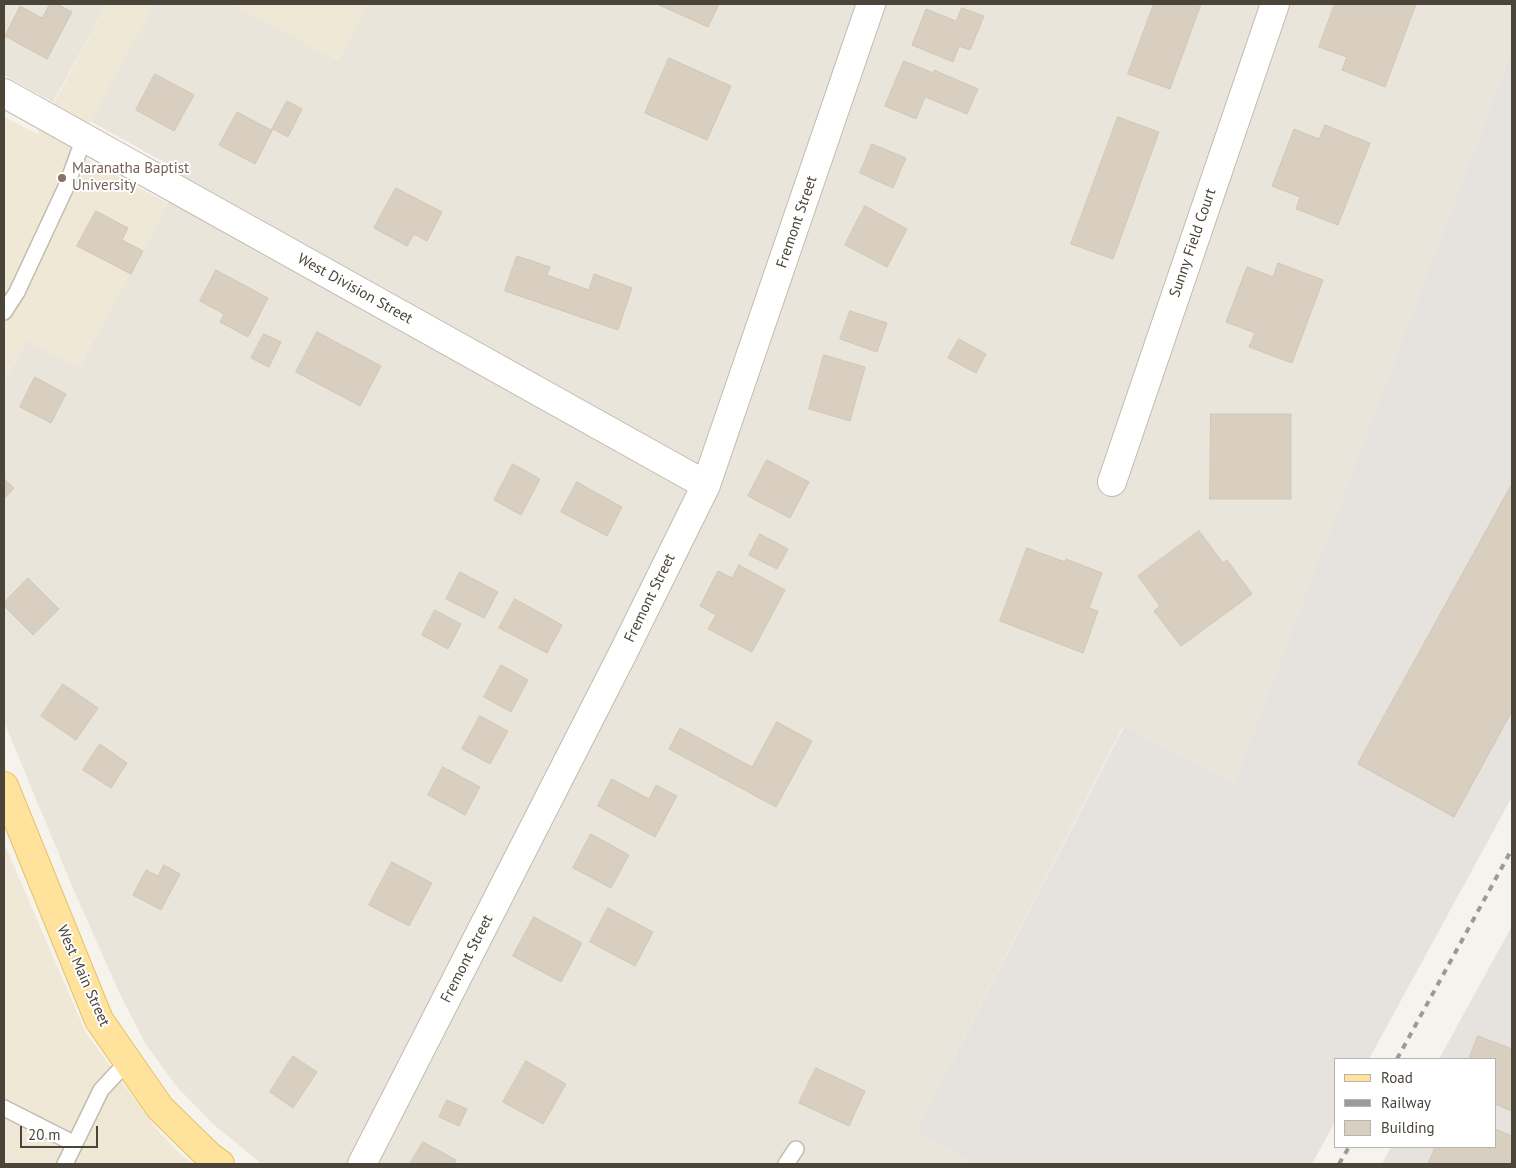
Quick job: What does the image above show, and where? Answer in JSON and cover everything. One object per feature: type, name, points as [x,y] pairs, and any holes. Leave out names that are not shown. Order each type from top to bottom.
[{"type":"main road","name":"West Main Street","points":[[4,786],[99,1020],[160,1108],[209,1156],[220,1164]]},
{"type":"street","name":"Fremont Street","points":[[362,1164],[623,653],[706,485],[871,4]]},
{"type":"street","name":"Sunny Field Court","points":[[1112,482],[1275,4]]},
{"type":"street","name":"West Division Street","points":[[4,93],[706,485]]},
{"type":"lane","points":[[4,312],[17,292],[66,187],[84,138]]},
{"type":"lane","points":[[65,1164],[101,1090],[127,1062]]},
{"type":"lane","points":[[4,1108],[75,1144]]},
{"type":"lane","points":[[786,1164],[796,1149]]},
{"type":"shaded area","points":[[4,4],[107,4],[53,102],[4,75]]},
{"type":"shaded area","name":"Maranatha Baptist University","points":[[107,4],[153,4],[73,153],[168,203],[79,367],[27,340],[4,383],[4,117],[37,134]]},
{"type":"shaded area","points":[[153,4],[233,4],[338,60],[368,4],[1512,4],[1512,50],[1234,786],[1123,727],[916,1131],[975,1164],[262,1164],[213,1124],[177,1087],[145,1043],[119,992],[72,886],[4,722],[4,383],[27,340],[79,367],[168,203],[182,172],[90,121]]},
{"type":"shaded area","points":[[233,4],[368,4],[338,60]]},
{"type":"shaded area","points":[[1512,50],[1512,797],[1370,1058],[1334,1058],[1334,1124],[1312,1164],[975,1164],[916,1131],[1124,727],[1234,785]]},
{"type":"shaded area","points":[[4,843],[86,1033],[155,1127],[181,1155],[193,1164],[4,1164]]},
{"type":"shaded area","points":[[1512,926],[1512,1164],[1382,1164],[1390,1148],[1496,1148],[1496,1058],[1440,1058]]},
{"type":"building","points":[[50,4],[57,4],[72,12],[47,59],[5,36],[20,6],[42,18]]},
{"type":"building","points":[[659,4],[719,4],[708,27]]},
{"type":"building","points":[[1154,4],[1201,4],[1170,89],[1128,74]]},
{"type":"building","points":[[1335,4],[1416,4],[1385,87],[1342,70],[1347,57],[1319,47]]},
{"type":"building","points":[[962,8],[984,16],[970,50],[959,46],[953,62],[912,45],[926,9],[956,21]]},
{"type":"building","points":[[669,58],[731,86],[707,140],[645,113]]},
{"type":"building","points":[[904,61],[933,73],[934,70],[978,89],[967,114],[925,97],[916,119],[885,106]]},
{"type":"building","points":[[155,74],[194,95],[174,131],[136,110]]},
{"type":"building","points":[[287,101],[302,109],[288,137],[273,129],[255,164],[219,145],[237,112],[271,130]]},
{"type":"building","points":[[1118,117],[1159,132],[1113,259],[1071,244]]},
{"type":"building","points":[[1325,125],[1370,143],[1338,225],[1296,209],[1300,197],[1272,186],[1294,129],[1319,139]]},
{"type":"building","points":[[872,144],[906,158],[893,188],[860,173]]},
{"type":"building","points":[[396,188],[442,212],[427,241],[414,234],[407,246],[374,228]]},
{"type":"building","points":[[865,206],[907,229],[887,267],[845,245]]},
{"type":"building","points":[[96,211],[128,228],[122,240],[143,251],[131,274],[77,246]]},
{"type":"building","points":[[517,256],[550,267],[547,275],[589,290],[594,274],[632,288],[618,330],[505,291]]},
{"type":"building","points":[[1278,263],[1323,280],[1292,363],[1249,347],[1255,333],[1226,322],[1247,267],[1273,277]]},
{"type":"building","points":[[216,270],[268,298],[248,337],[220,322],[224,314],[200,301]]},
{"type":"building","points":[[850,311],[887,323],[877,352],[840,339]]},
{"type":"building","points":[[317,332],[381,366],[360,406],[296,372]]},
{"type":"building","points":[[264,334],[281,342],[269,367],[251,358]]},
{"type":"building","points":[[959,339],[986,354],[976,373],[948,358]]},
{"type":"building","points":[[824,355],[865,367],[850,421],[809,409]]},
{"type":"building","points":[[35,377],[66,394],[51,423],[20,407]]},
{"type":"building","points":[[1211,414],[1291,414],[1291,499],[1210,499]]},
{"type":"building","points":[[767,460],[809,482],[790,518],[748,496]]},
{"type":"building","points":[[513,464],[540,479],[521,515],[494,500]]},
{"type":"building","points":[[4,479],[14,488],[4,499]]},
{"type":"building","points":[[577,482],[622,507],[607,536],[561,512]]},
{"type":"building","points":[[1512,484],[1512,711],[1454,817],[1358,764]]},
{"type":"building","points":[[1199,531],[1223,563],[1227,560],[1252,594],[1181,646],[1154,611],[1160,606],[1138,576]]},
{"type":"building","points":[[760,534],[788,549],[777,569],[749,555]]},
{"type":"building","points":[[1027,548],[1065,562],[1066,559],[1102,573],[1089,608],[1098,611],[1083,653],[1000,621]]},
{"type":"building","points":[[739,565],[785,590],[752,652],[708,629],[716,615],[700,606],[718,571],[732,578]]},
{"type":"building","points":[[460,572],[498,592],[484,618],[446,599]]},
{"type":"building","points":[[28,578],[59,609],[33,635],[4,606],[4,603]]},
{"type":"building","points":[[515,599],[562,625],[547,653],[499,628]]},
{"type":"building","points":[[435,610],[461,624],[448,649],[422,635]]},
{"type":"building","points":[[501,665],[528,680],[511,712],[484,697]]},
{"type":"building","points":[[63,684],[98,708],[76,740],[41,716]]},
{"type":"building","points":[[480,716],[508,731],[490,764],[462,749]]},
{"type":"building","points":[[777,722],[812,741],[776,807],[669,749],[680,728],[752,767]]},
{"type":"building","points":[[100,744],[127,763],[111,788],[83,770]]},
{"type":"building","points":[[443,767],[480,787],[465,815],[428,795]]},
{"type":"building","points":[[612,779],[649,799],[656,785],[677,796],[655,837],[598,806]]},
{"type":"building","points":[[591,834],[629,855],[611,888],[573,868]]},
{"type":"building","points":[[392,862],[432,883],[409,926],[369,905]]},
{"type":"building","points":[[164,865],[180,874],[161,910],[133,895],[146,870],[158,876]]},
{"type":"building","points":[[608,908],[653,932],[635,966],[590,942]]},
{"type":"building","points":[[534,917],[582,943],[561,982],[513,956]]},
{"type":"building","points":[[1478,1036],[1512,1049],[1512,1111],[1496,1104],[1496,1058],[1469,1058]]},
{"type":"building","points":[[293,1056],[317,1072],[293,1108],[270,1092]]},
{"type":"building","points":[[526,1061],[566,1084],[543,1124],[503,1102]]},
{"type":"building","points":[[816,1068],[865,1091],[849,1126],[799,1103]]},
{"type":"building","points":[[447,1100],[467,1109],[459,1126],[439,1117]]},
{"type":"building","points":[[1496,1129],[1512,1136],[1512,1159],[1510,1164],[1428,1164],[1435,1148],[1496,1148]]},
{"type":"building","points":[[423,1142],[456,1160],[454,1164],[410,1164]]},
{"type":"railway","points":[[1398,1058],[1512,849]]},
{"type":"railway","points":[[1339,1164],[1348,1148]]},
{"type":"place","name":"Maranatha Baptist University","points":[[62,178]]}]
